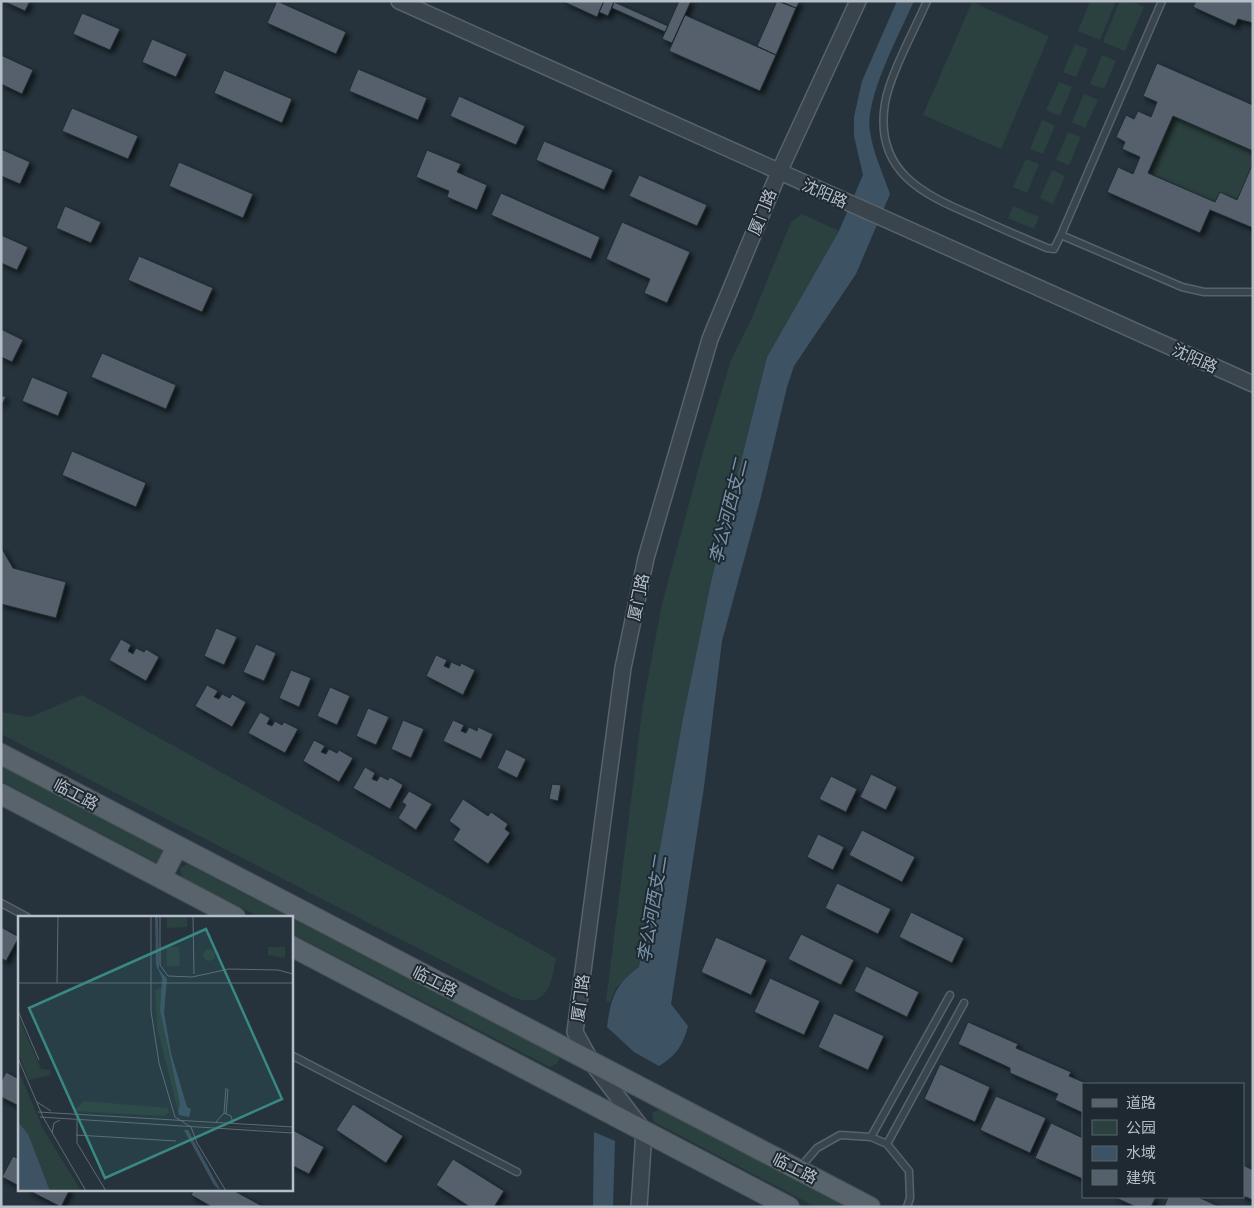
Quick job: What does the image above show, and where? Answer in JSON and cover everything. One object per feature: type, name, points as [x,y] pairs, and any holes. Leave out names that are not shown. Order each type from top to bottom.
[{"type":"main road","name":"临工路","points":[[1,754],[176,847],[870,1207]]},
{"type":"main road","points":[[1,794],[233,916]]},
{"type":"main road","points":[[161,878],[176,847]]},
{"type":"main road","points":[[292,947],[789,1207]]},
{"type":"street","name":"沈阳路","points":[[398,1],[1253,384]]},
{"type":"street","name":"厦门路","points":[[644,1131],[592,1063],[575,1032],[625,658],[646,558],[710,339],[779,172],[858,1]]},
{"type":"street","points":[[639,1207],[644,1131]]},
{"type":"lane","points":[[927,1],[889,88],[885,103],[886,137],[900,171],[913,185],[933,198],[1047,248],[1054,249],[1162,1]]},
{"type":"lane","points":[[1061,235],[1182,288],[1204,292],[1253,292]]},
{"type":"lane","points":[[1,903],[25,916]]},
{"type":"lane","points":[[871,1137],[950,995]]},
{"type":"lane","points":[[887,1144],[964,1003]]},
{"type":"lane","points":[[292,1056],[517,1172]]},
{"type":"lane","points":[[799,1170],[817,1148],[840,1135],[871,1137],[887,1144],[909,1171],[910,1198],[907,1207]]},
{"type":"green space","points":[[1090,1],[1116,1],[1100,40],[1078,31]]},
{"type":"green space","points":[[1120,1],[1131,1],[1144,7],[1125,51],[1103,42]]},
{"type":"green space","points":[[972,2],[1049,36],[1001,149],[923,115]]},
{"type":"green space","points":[[1075,44],[1088,49],[1076,77],[1063,72]]},
{"type":"green space","points":[[1102,55],[1116,61],[1104,89],[1090,84]]},
{"type":"green space","points":[[1059,82],[1072,87],[1060,116],[1046,110]]},
{"type":"green space","points":[[1084,94],[1098,100],[1085,128],[1072,122]]},
{"type":"green space","points":[[1173,116],[1253,151],[1253,163],[1237,200],[1220,192],[1215,202],[1149,173]]},
{"type":"green space","points":[[1042,120],[1055,126],[1043,154],[1030,149]]},
{"type":"green space","points":[[1068,132],[1081,137],[1069,165],[1056,160]]},
{"type":"green space","points":[[1026,159],[1039,164],[1027,193],[1013,187]]},
{"type":"green space","points":[[1052,170],[1065,176],[1053,204],[1040,198]]},
{"type":"green space","points":[[1013,206],[1039,217],[1034,229],[1008,218]]},
{"type":"green space","points":[[802,214],[839,231],[767,357],[711,582],[683,718],[639,967],[616,988],[610,1002],[606,1001],[643,704],[662,604],[701,459],[731,360],[751,320],[791,222]]},
{"type":"green space","points":[[82,695],[556,958],[549,986],[540,997],[533,1000],[513,997],[1,734],[1,712],[30,717]]},
{"type":"green space","points":[[1,765],[162,849],[165,854],[160,862],[155,862],[1,781]]},
{"type":"green space","points":[[188,864],[288,916],[258,916],[182,877],[180,868]]},
{"type":"green space","points":[[292,918],[556,1054],[559,1058],[558,1063],[550,1067],[292,934]]},
{"type":"green space","points":[[660,1109],[847,1207],[816,1207],[654,1122],[652,1113]]},
{"type":"water","name":"李公河西支二","points":[[897,1],[914,1],[884,66],[872,102],[870,118],[873,147],[890,194],[856,274],[794,366],[787,387],[761,497],[722,641],[704,787],[671,1004],[688,1026],[684,1039],[678,1049],[659,1066],[634,1052],[607,1027],[610,1008],[619,986],[639,967],[683,718],[711,582],[767,357],[839,231],[863,175],[854,136],[854,117],[862,81]]},
{"type":"water","points":[[594,1132],[615,1141],[613,1207],[593,1207]]},
{"type":"building","points":[[3,1],[30,1],[25,11]]},
{"type":"building","points":[[277,1],[346,32],[336,54],[267,23]]},
{"type":"building","points":[[562,1],[604,1],[597,17]]},
{"type":"building","points":[[604,1],[614,2],[608,16],[599,12]]},
{"type":"building","points":[[679,1],[691,1],[672,43],[662,39]]},
{"type":"building","points":[[777,1],[796,8],[776,55],[757,46]]},
{"type":"building","points":[[780,1],[800,1],[796,8]]},
{"type":"building","points":[[1196,1],[1253,1],[1253,23],[1238,19],[1235,26],[1193,7]]},
{"type":"building","points":[[614,2],[668,26],[665,32],[612,8]]},
{"type":"building","points":[[82,13],[120,29],[110,50],[73,34]]},
{"type":"building","points":[[685,15],[776,55],[760,91],[669,51]]},
{"type":"building","points":[[152,39],[187,54],[176,77],[142,62]]},
{"type":"building","points":[[1,55],[33,70],[22,94],[1,84]]},
{"type":"building","points":[[1157,63],[1253,105],[1253,151],[1173,116],[1148,173],[1215,202],[1220,192],[1237,200],[1253,163],[1253,228],[1210,210],[1200,233],[1107,192],[1118,167],[1133,174],[1140,157],[1122,149],[1125,142],[1116,137],[1126,115],[1134,119],[1138,111],[1151,117],[1157,102],[1143,96]]},
{"type":"building","points":[[358,69],[427,98],[418,120],[349,91]]},
{"type":"building","points":[[224,70],[292,99],[282,123],[214,93]]},
{"type":"building","points":[[459,96],[525,126],[516,145],[450,116]]},
{"type":"building","points":[[72,108],[138,136],[128,159],[62,131]]},
{"type":"building","points":[[544,141],[613,170],[604,190],[536,160]]},
{"type":"building","points":[[1,149],[30,162],[20,184],[1,176]]},
{"type":"building","points":[[427,150],[461,164],[457,172],[487,185],[477,210],[447,197],[449,191],[416,177]]},
{"type":"building","points":[[179,162],[253,194],[243,218],[169,186]]},
{"type":"building","points":[[639,175],[707,205],[697,226],[629,196]]},
{"type":"building","points":[[501,193],[600,237],[591,259],[491,215]]},
{"type":"building","points":[[65,206],[101,222],[91,243],[56,228]]},
{"type":"building","points":[[622,222],[690,252],[667,303],[644,293],[650,279],[606,259]]},
{"type":"building","points":[[1,235],[28,247],[17,270],[1,263]]},
{"type":"building","points":[[139,256],[213,288],[202,312],[128,280]]},
{"type":"building","points":[[1,329],[23,340],[12,362],[1,357]]},
{"type":"building","points":[[102,353],[176,385],[166,409],[91,377]]},
{"type":"building","points":[[32,377],[68,392],[58,416],[22,401]]},
{"type":"building","points":[[1,395],[6,397],[1,406]]},
{"type":"building","points":[[72,451],[146,483],[136,507],[62,475]]},
{"type":"building","points":[[1,547],[13,568],[66,582],[56,618],[1,604]]},
{"type":"building","points":[[216,628],[237,637],[224,665],[204,656]]},
{"type":"building","points":[[121,639],[131,645],[128,651],[133,654],[136,648],[144,652],[146,649],[159,657],[146,681],[109,660]]},
{"type":"building","points":[[256,644],[276,653],[264,681],[243,672]]},
{"type":"building","points":[[436,655],[447,660],[444,666],[449,668],[451,662],[460,666],[461,663],[475,670],[463,695],[426,676]]},
{"type":"building","points":[[291,670],[311,678],[299,707],[279,698]]},
{"type":"building","points":[[207,685],[218,691],[214,697],[219,699],[222,694],[230,698],[232,694],[246,702],[232,727],[195,706]]},
{"type":"building","points":[[330,687],[350,696],[337,725],[317,716]]},
{"type":"building","points":[[368,708],[389,717],[376,745],[356,736]]},
{"type":"building","points":[[260,712],[270,718],[267,724],[272,726],[275,721],[282,725],[284,722],[298,729],[285,753],[248,733]]},
{"type":"building","points":[[403,720],[424,729],[411,758],[391,749]]},
{"type":"building","points":[[453,720],[464,725],[461,731],[466,733],[469,727],[477,731],[478,727],[493,734],[481,759],[443,741]]},
{"type":"building","points":[[314,740],[325,746],[321,752],[326,754],[329,749],[337,753],[339,750],[353,758],[339,782],[303,761]]},
{"type":"building","points":[[506,749],[526,759],[517,778],[497,768]]},
{"type":"building","points":[[365,767],[375,773],[372,779],[377,781],[380,776],[388,780],[390,777],[403,785],[390,809],[353,788]]},
{"type":"building","points":[[871,774],[897,787],[886,810],[860,797]]},
{"type":"building","points":[[831,776],[857,789],[846,812],[819,799]]},
{"type":"building","points":[[552,784],[561,785],[558,801],[549,799]]},
{"type":"building","points":[[409,791],[432,804],[416,830],[398,818],[406,805],[402,802]]},
{"type":"building","points":[[463,799],[488,816],[491,812],[508,824],[505,829],[510,833],[488,864],[453,840],[460,829],[449,821]]},
{"type":"building","points":[[862,830],[915,857],[902,882],[849,855]]},
{"type":"building","points":[[818,834],[844,847],[833,870],[807,857]]},
{"type":"building","points":[[837,883],[891,909],[878,934],[825,908]]},
{"type":"building","points":[[911,912],[964,938],[952,963],[899,937]]},
{"type":"building","points":[[1,927],[18,936],[18,939],[6,961],[1,958]]},
{"type":"building","points":[[801,934],[854,960],[841,985],[788,959]]},
{"type":"building","points":[[716,937],[767,960],[751,995],[701,972]]},
{"type":"building","points":[[866,966],[919,992],[907,1017],[854,991]]},
{"type":"building","points":[[770,978],[820,1001],[804,1035],[754,1012]]},
{"type":"building","points":[[834,1013],[884,1036],[868,1070],[818,1047]]},
{"type":"building","points":[[968,1022],[1018,1044],[1016,1048],[1071,1072],[1069,1076],[1086,1083],[1082,1083],[1082,1113],[1055,1100],[1058,1094],[1010,1073],[1010,1068],[958,1044]]},
{"type":"building","points":[[940,1064],[990,1087],[975,1122],[924,1099]]},
{"type":"building","points":[[6,1072],[18,1078],[18,1106],[1,1097],[1,1082]]},
{"type":"building","points":[[996,1096],[1046,1118],[1030,1153],[980,1130]]},
{"type":"building","points":[[353,1104],[403,1136],[386,1163],[336,1130]]},
{"type":"building","points":[[1051,1123],[1082,1138],[1082,1179],[1035,1158]]},
{"type":"building","points":[[292,1130],[324,1147],[309,1174],[292,1166]]},
{"type":"building","points":[[13,1156],[18,1158],[18,1185],[2,1177]]},
{"type":"building","points":[[453,1159],[504,1191],[494,1207],[470,1207],[436,1185]]},
{"type":"building","points":[[1244,1166],[1253,1170],[1253,1200],[1244,1196]]},
{"type":"building","points":[[28,1190],[70,1190],[61,1207]]},
{"type":"building","points":[[194,1190],[233,1190],[264,1207],[212,1207],[191,1195]]},
{"type":"building","points":[[1116,1198],[1156,1198],[1151,1207],[1136,1207]]},
{"type":"building","points":[[1168,1198],[1200,1198],[1220,1207],[1164,1207]]}]
